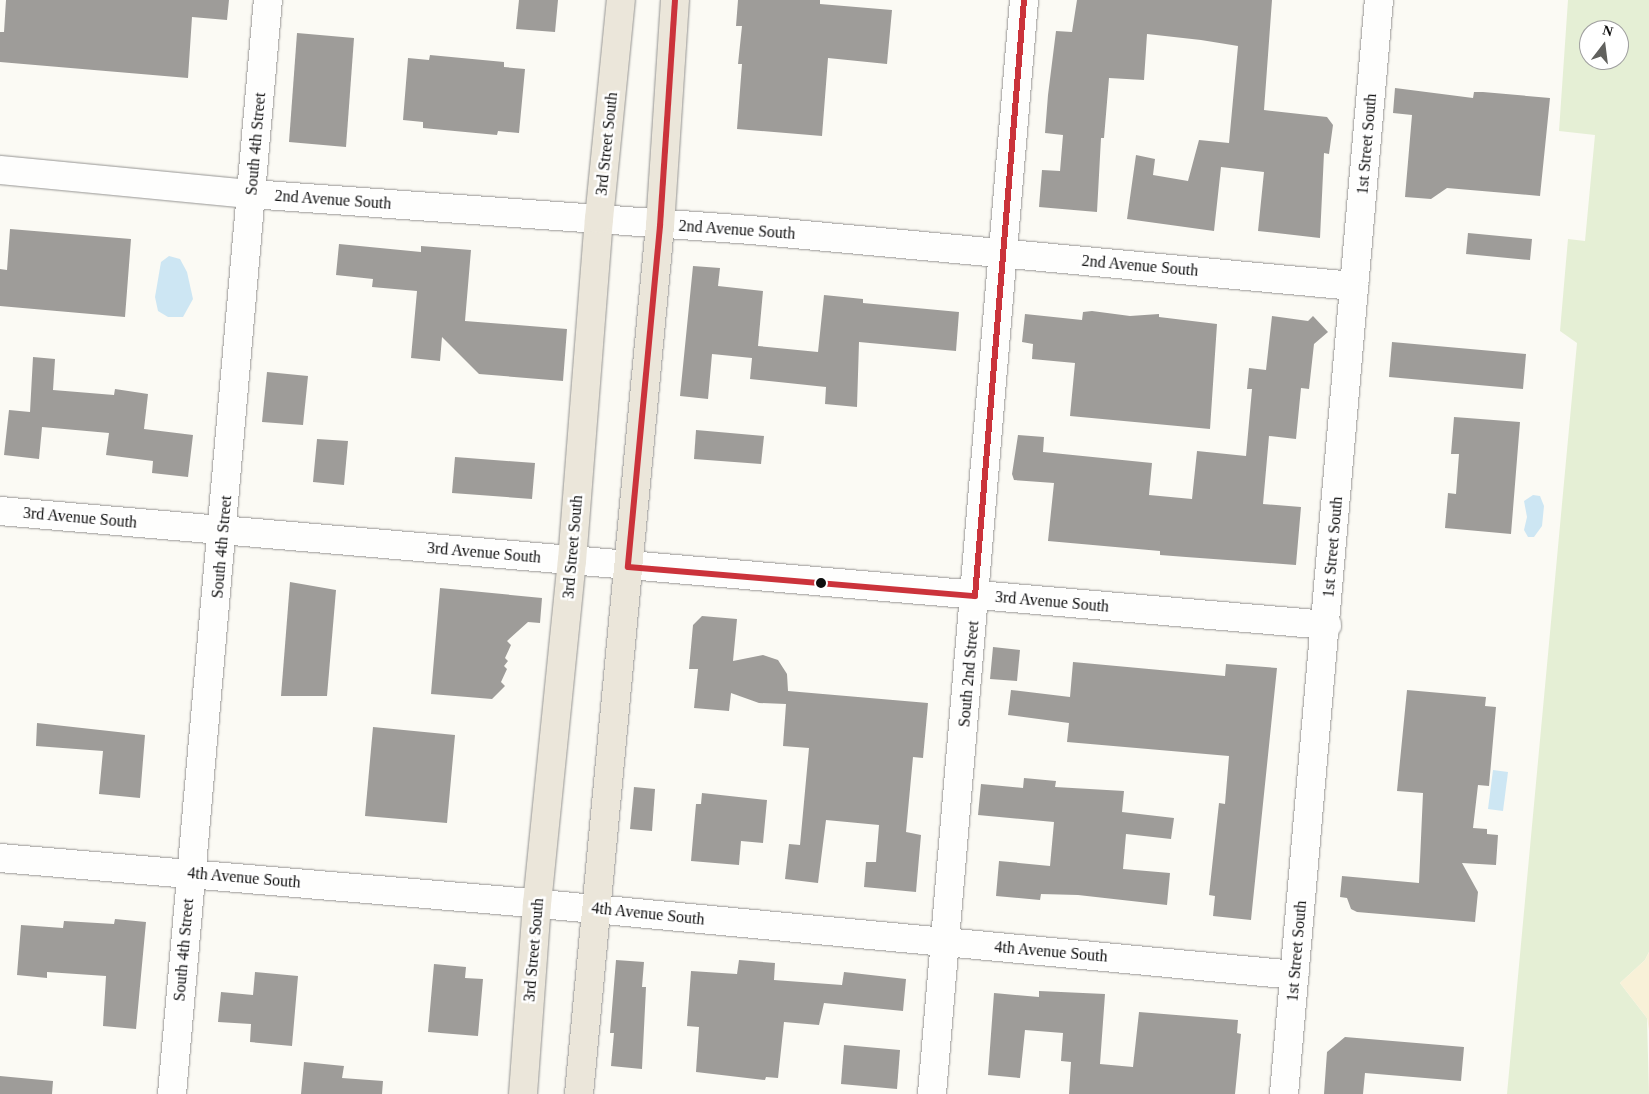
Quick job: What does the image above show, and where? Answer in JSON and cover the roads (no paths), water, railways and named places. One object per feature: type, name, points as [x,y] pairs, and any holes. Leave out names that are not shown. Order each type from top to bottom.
[{"type":"main road","name":"3rd Street South","points":[[523,1094],[538,904],[572,561],[599,219],[622,0]]},
{"type":"main road","points":[[579,1094],[660,226],[676,0]]},
{"type":"street","name":"South 4th Street","points":[[172,1094],[190,874],[224,531],[268,0]]},
{"type":"street","name":"South 2nd Street","points":[[932,1094],[976,596],[1024,0]]},
{"type":"street","name":"1st Street South","points":[[1284,1094],[1379,0]]},
{"type":"street","name":"2nd Avenue South","points":[[0,170],[251,194],[599,219],[660,226],[693,226],[1354,286]]},
{"type":"street","name":"3rd Avenue South","points":[[0,511],[628,567],[1326,626]]},
{"type":"street","name":"4th Avenue South","points":[[0,858],[595,909],[945,944],[1295,975]]},
{"type":"water","points":[[169,256],[180,259],[187,272],[193,299],[183,317],[168,317],[158,311],[155,297],[161,262]]},
{"type":"water","points":[[1533,495],[1540,496],[1544,506],[1542,526],[1534,537],[1528,537],[1524,530],[1527,517],[1524,501]]},
{"type":"water","points":[[1493,770],[1508,772],[1503,811],[1488,809]]}]
